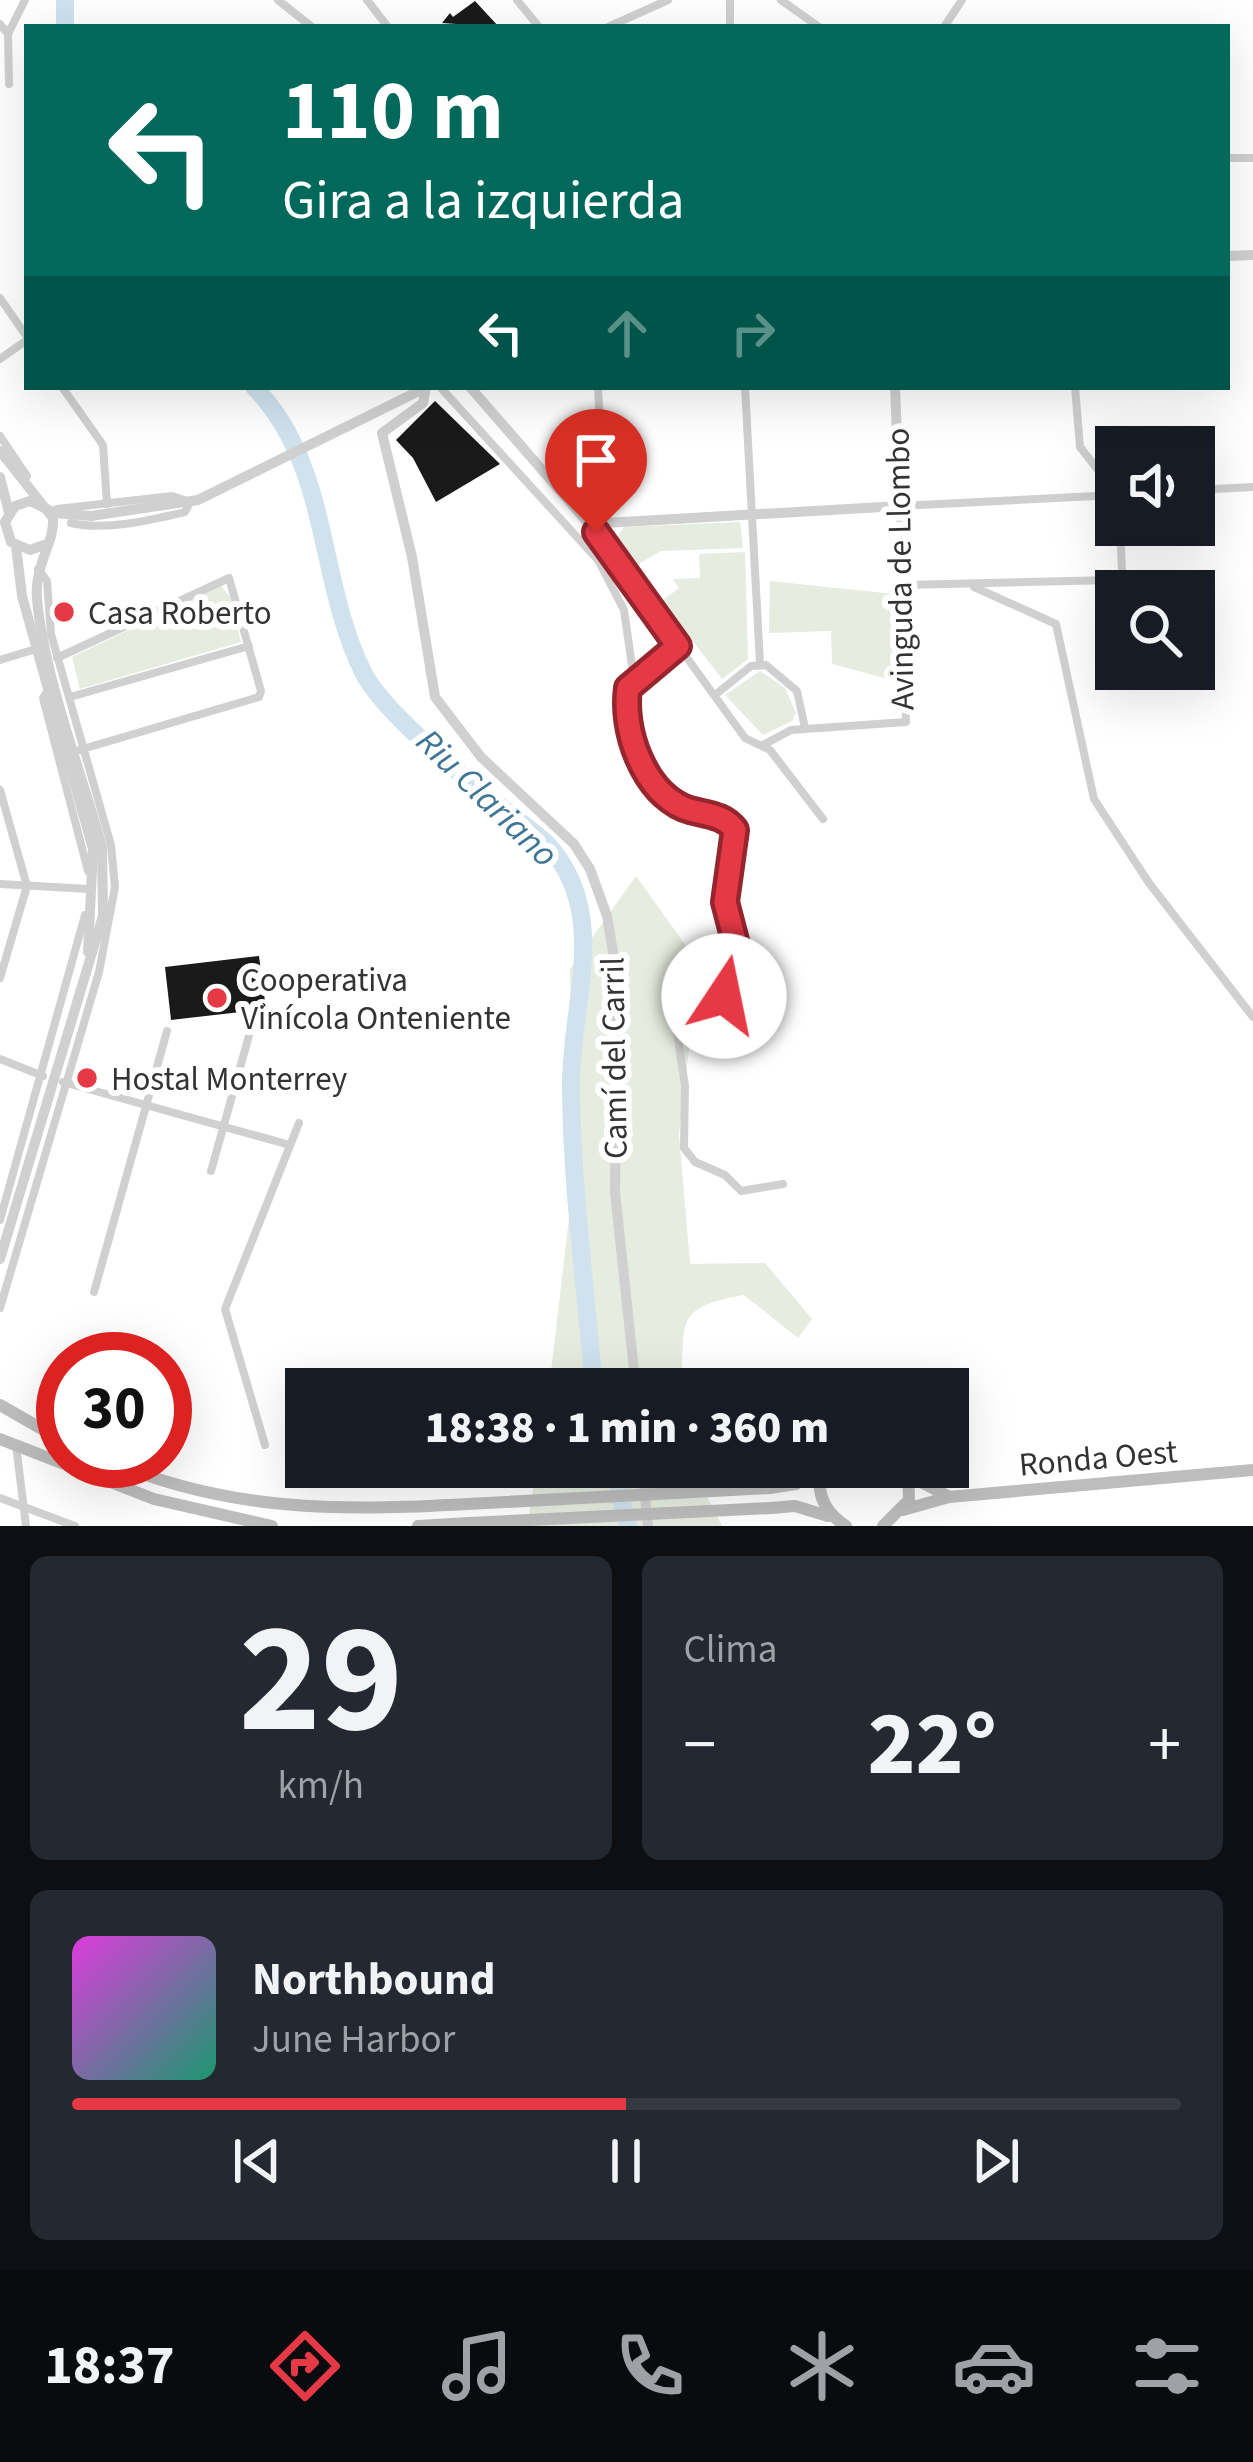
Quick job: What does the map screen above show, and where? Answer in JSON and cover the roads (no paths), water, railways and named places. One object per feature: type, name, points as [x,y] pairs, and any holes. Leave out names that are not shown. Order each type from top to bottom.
[{"type":"main road","points":[[0,1406],[36,1426]]},
{"type":"main road","points":[[7,1440],[154,1499],[272,1526]]},
{"type":"main road","name":"Ronda Oest","points":[[904,1510],[949,1497],[1253,1470]]},
{"type":"main road","points":[[191,1488],[260,1505],[344,1511],[770,1488]]},
{"type":"main road","points":[[820,1488],[840,1522]]},
{"type":"main road","points":[[883,1526],[904,1510],[907,1488]]},
{"type":"main road","points":[[935,1488],[949,1497]]},
{"type":"main road","points":[[418,1526],[795,1506],[840,1522]]},
{"type":"street","points":[[8,34],[16,28],[25,0]]},
{"type":"street","points":[[278,0],[308,24]]},
{"type":"street","points":[[367,0],[386,24]]},
{"type":"street","points":[[517,0],[537,24]]},
{"type":"street","points":[[615,24],[668,0]]},
{"type":"street","points":[[781,0],[815,24]]},
{"type":"street","points":[[0,24],[8,34],[9,84]]},
{"type":"street","points":[[0,298],[24,334]]},
{"type":"street","points":[[64,390],[103,445],[107,505]]},
{"type":"street","points":[[0,1220],[98,973],[113,913],[115,875],[38,605],[37,568],[44,545],[53,531],[91,516],[194,501],[420,390]]},
{"type":"street","name":"Camí del Carril","points":[[425,390],[423,403],[382,433],[417,581],[432,689],[481,757],[574,844],[590,869],[607,916],[617,976],[615,1192],[634,1368]]},
{"type":"street","points":[[443,390],[598,560],[624,610],[634,680]]},
{"type":"street","points":[[473,390],[600,527],[746,738],[763,745],[823,819]]},
{"type":"street","points":[[598,390],[600,527]]},
{"type":"street","points":[[745,390],[760,663]]},
{"type":"street","name":"Avinguda de Llombo","points":[[763,745],[780,733],[805,728],[906,722],[896,390]]},
{"type":"street","points":[[1075,390],[1080,447],[1095,467]]},
{"type":"street","points":[[0,436],[27,476],[23,484]]},
{"type":"street","points":[[0,451],[46,508],[53,531]]},
{"type":"street","points":[[0,478],[5,520],[16,546],[37,649],[93,849],[86,965]]},
{"type":"street","points":[[1215,489],[1253,488]]},
{"type":"street","points":[[600,527],[1095,495]]},
{"type":"street","points":[[46,508],[172,496],[194,501]]},
{"type":"street","points":[[5,520],[30,501],[91,516]]},
{"type":"street","points":[[71,523],[87,526],[163,518],[185,512],[194,501]]},
{"type":"street","points":[[16,546],[30,550],[44,545]]},
{"type":"street","points":[[904,586],[1113,580],[1122,571],[1121,546]]},
{"type":"street","points":[[37,568],[47,581],[54,659],[70,697],[80,749]]},
{"type":"street","points":[[49,694],[69,747],[80,749],[259,697],[232,580],[223,578],[54,659]]},
{"type":"street","points":[[974,587],[1056,625],[1094,799],[1140,871],[1253,1017]]},
{"type":"street","points":[[70,697],[249,646]]},
{"type":"street","points":[[678,646],[634,680],[627,696],[630,722],[653,786],[686,808],[728,821],[736,840],[725,902],[739,956],[724,996],[683,1007],[676,1019],[685,1086],[684,1148],[695,1162],[725,1174],[742,1191],[783,1184]]},
{"type":"street","points":[[0,660],[37,649]]},
{"type":"street","points":[[714,695],[760,663]]},
{"type":"street","points":[[760,663],[793,685],[805,728]]},
{"type":"street","points":[[0,790],[27,886],[0,978]]},
{"type":"street","points":[[0,1308],[54,1079],[92,889],[108,859]]},
{"type":"street","points":[[0,1259],[103,916],[108,859]]},
{"type":"street","points":[[0,884],[92,889]]},
{"type":"street","points":[[86,965],[98,973]]},
{"type":"street","points":[[212,1171],[252,1025]]},
{"type":"street","points":[[94,1292],[167,1031]]},
{"type":"street","points":[[0,1059],[54,1079],[290,1144]]},
{"type":"street","points":[[266,1445],[225,1309],[299,1123]]},
{"type":"street","points":[[7,1440],[26,1526]]},
{"type":"street","points":[[643,1488],[648,1526]]},
{"type":"street","points":[[0,1498],[75,1526]]},
{"type":"waterway","name":"Riu Clariano","points":[[65,0],[65,24]]},
{"type":"waterway","name":"Riu Clariano","points":[[256,390],[297,451],[348,636],[363,672],[428,746],[544,841],[570,879],[580,908],[582,967],[571,1090],[592,1368]]},
{"type":"waterway","name":"Riu Clariano","points":[[618,1488],[628,1526]]},
{"type":"place","name":"Casa Roberto","points":[[64,612]]},
{"type":"place","name":"Cooperativa Vinícola Onteniente","points":[[217,998]]},
{"type":"place","name":"Hostal Monterrey","points":[[87,1078]]}]
